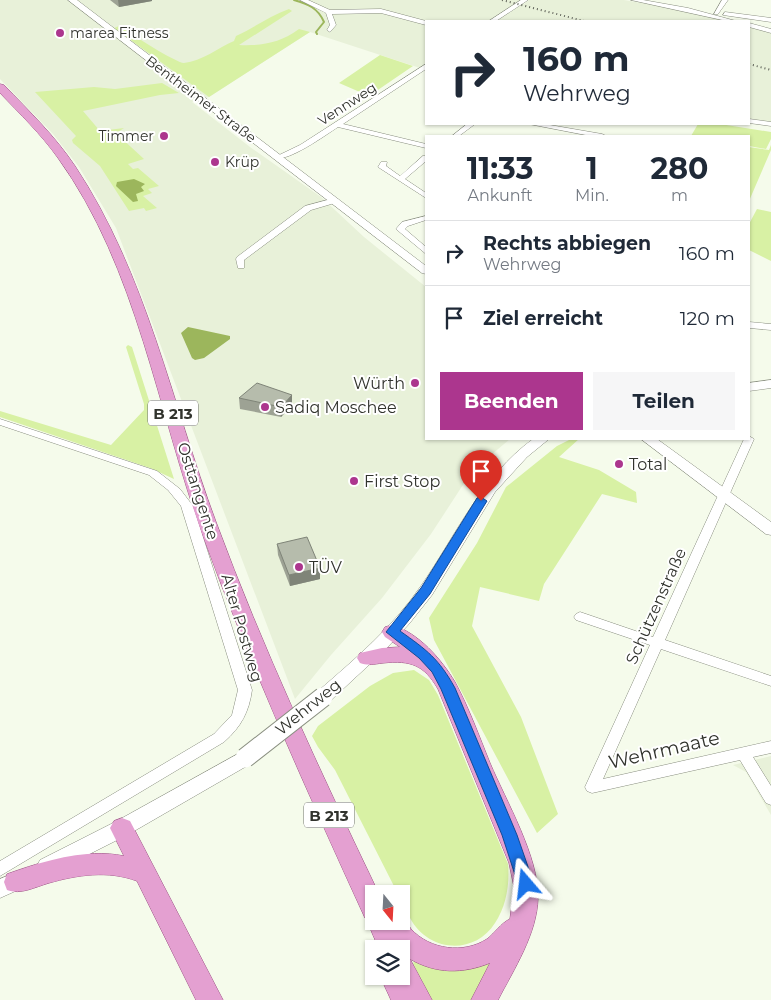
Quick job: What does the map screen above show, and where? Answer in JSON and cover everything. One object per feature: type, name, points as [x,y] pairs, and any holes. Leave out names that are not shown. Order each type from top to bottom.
[{"type":"main road","name":"Osttangente","points":[[0,87],[45,135],[70,166],[107,232],[126,277],[170,403],[194,486],[262,668],[303,762],[365,891]]},
{"type":"main road","points":[[392,632],[424,654],[437,669],[452,698],[509,835],[526,884],[526,900],[520,925],[506,958],[484,1000]]},
{"type":"main road","points":[[367,658],[398,654],[416,657],[437,669]]},
{"type":"main road","points":[[122,828],[210,1000]]},
{"type":"main road","points":[[5,880],[59,868],[103,863],[131,866],[146,874]]},
{"type":"main road","points":[[354,867],[367,885]]},
{"type":"main road","points":[[398,930],[402,937],[415,948],[430,956],[445,960],[459,960],[476,957],[495,947],[520,925]]},
{"type":"main road","points":[[410,984],[419,1000]]},
{"type":"main road","points":[[397,985],[404,1000]]},
{"type":"street","name":"Bentheimer Straße","points":[[72,0],[425,270]]},
{"type":"street","points":[[304,0],[330,12],[373,10],[425,23]]},
{"type":"street","points":[[494,20],[525,0]]},
{"type":"street","points":[[634,0],[729,20]]},
{"type":"street","points":[[716,13],[724,1]]},
{"type":"street","points":[[688,10],[771,20]]},
{"type":"street","points":[[330,12],[332,25],[330,30]]},
{"type":"street","points":[[750,25],[771,31]]},
{"type":"street","name":"Vennweg","points":[[279,158],[303,148],[425,67]]},
{"type":"street","points":[[750,121],[771,124]]},
{"type":"street","points":[[338,125],[425,146]]},
{"type":"street","points":[[456,135],[470,125]]},
{"type":"street","points":[[538,125],[596,135]]},
{"type":"street","points":[[401,180],[404,175],[425,159]]},
{"type":"street","points":[[384,164],[382,167],[425,195]]},
{"type":"street","points":[[241,266],[240,259],[308,208],[335,200]]},
{"type":"street","points":[[425,218],[405,224],[400,229],[425,249]]},
{"type":"street","points":[[750,325],[771,327]]},
{"type":"street","points":[[750,386],[771,384]]},
{"type":"street","name":"Alter Postweg","points":[[0,422],[153,473],[171,485],[180,495],[190,515],[245,690],[240,715],[232,727],[219,738],[5,880]]},
{"type":"street","name":"Wehrweg","points":[[5,880],[122,828],[244,758],[322,697],[367,658],[392,632],[425,591],[459,534],[492,485],[510,464],[541,440]]},
{"type":"street","points":[[649,440],[771,530]]},
{"type":"street","name":"Schützenstraße","points":[[592,786],[748,440]]},
{"type":"street","points":[[580,617],[771,681]]},
{"type":"street","name":"Wehrmaate","points":[[592,786],[771,747]]},
{"type":"street","name":"Wehrmaate","points":[[744,753],[771,798]]},
{"type":"shaded area","points":[[0,0],[525,0],[521,3],[524,4],[529,0],[624,0],[687,11],[722,20],[498,20],[513,8],[494,20],[425,20],[425,66],[420,68],[310,32],[209,97],[192,102],[250,147],[321,197],[364,237],[425,286],[425,440],[509,440],[472,471],[431,534],[382,598],[295,699],[116,228],[79,167],[53,134],[0,79]]},
{"type":"shaded area","points":[[289,9],[292,11],[239,45],[270,43],[285,38],[299,29],[310,32],[209,97],[114,28],[119,26],[162,53],[184,63],[210,54],[234,41],[236,36]]},
{"type":"shaded area","points":[[750,27],[771,33],[771,124],[750,120]]},
{"type":"shaded area","points":[[380,55],[413,66],[369,96],[339,83]]},
{"type":"shaded area","points":[[162,83],[179,93],[160,95],[83,111],[100,131],[124,128],[118,132],[118,135],[144,159],[128,164],[133,169],[138,168],[159,186],[148,189],[152,193],[143,196],[157,208],[146,211],[144,208],[129,211],[100,166],[73,143],[72,140],[76,136],[35,92],[94,87],[115,89]]},
{"type":"shaded area","points":[[697,125],[726,125],[771,132],[771,139],[766,149],[750,146],[750,135],[692,135]]},
{"type":"shaded area","points":[[771,145],[771,150],[750,199],[750,147],[769,150]]},
{"type":"shaded area","points":[[134,179],[145,184],[141,187],[144,191],[136,194],[138,201],[133,202],[116,186],[117,182]]},
{"type":"shaded area","points":[[757,209],[771,212],[771,261],[750,250],[750,222]]},
{"type":"shaded area","points":[[188,327],[230,336],[230,339],[204,358],[195,360],[192,358],[181,333]]},
{"type":"shaded area","points":[[128,345],[132,347],[174,479],[150,468],[0,417],[0,411],[111,445],[144,410],[144,404],[126,347]]},
{"type":"shaded area","points":[[569,440],[578,440],[559,457],[599,470],[636,492],[637,503],[602,494],[544,584],[539,601],[480,587],[472,626],[521,717],[558,814],[537,833],[434,640],[429,618],[477,543],[506,487],[557,446]]},
{"type":"shaded area","points":[[414,670],[429,680],[438,695],[508,864],[506,895],[499,917],[486,934],[464,945],[451,946],[428,938],[410,918],[410,885],[393,885],[335,770],[312,736],[318,726],[370,686],[393,673]]},
{"type":"shaded area","points":[[771,756],[771,815],[746,772],[733,765]]},
{"type":"shaded area","points":[[498,957],[474,1000],[432,1000],[413,964],[414,961]]},
{"type":"building","points":[[257,383],[292,395],[281,407],[239,398]]},
{"type":"building","points":[[307,537],[320,568],[289,575],[277,544]]},
{"type":"waterway","points":[[294,0],[312,7],[322,17],[324,22],[316,32],[317,34]]},
{"type":"railway","points":[[502,0],[580,20]]},
{"type":"railway","points":[[750,64],[771,70]]},
{"type":"place","name":"marea Fitness","points":[[60,33]]},
{"type":"place","name":"Timmer","points":[[164,136]]},
{"type":"place","name":"Krüp","points":[[215,162]]},
{"type":"place","name":"Würth","points":[[415,383]]},
{"type":"place","name":"Sadiq Moschee","points":[[265,407]]},
{"type":"place","name":"Total","points":[[619,464]]},
{"type":"place","name":"First Stop","points":[[354,481]]},
{"type":"place","name":"TÜV","points":[[299,567]]},
{"type":"route","points":[[481,501],[425,591],[392,632],[424,654],[437,669],[448,688],[509,835],[526,884]]}]
